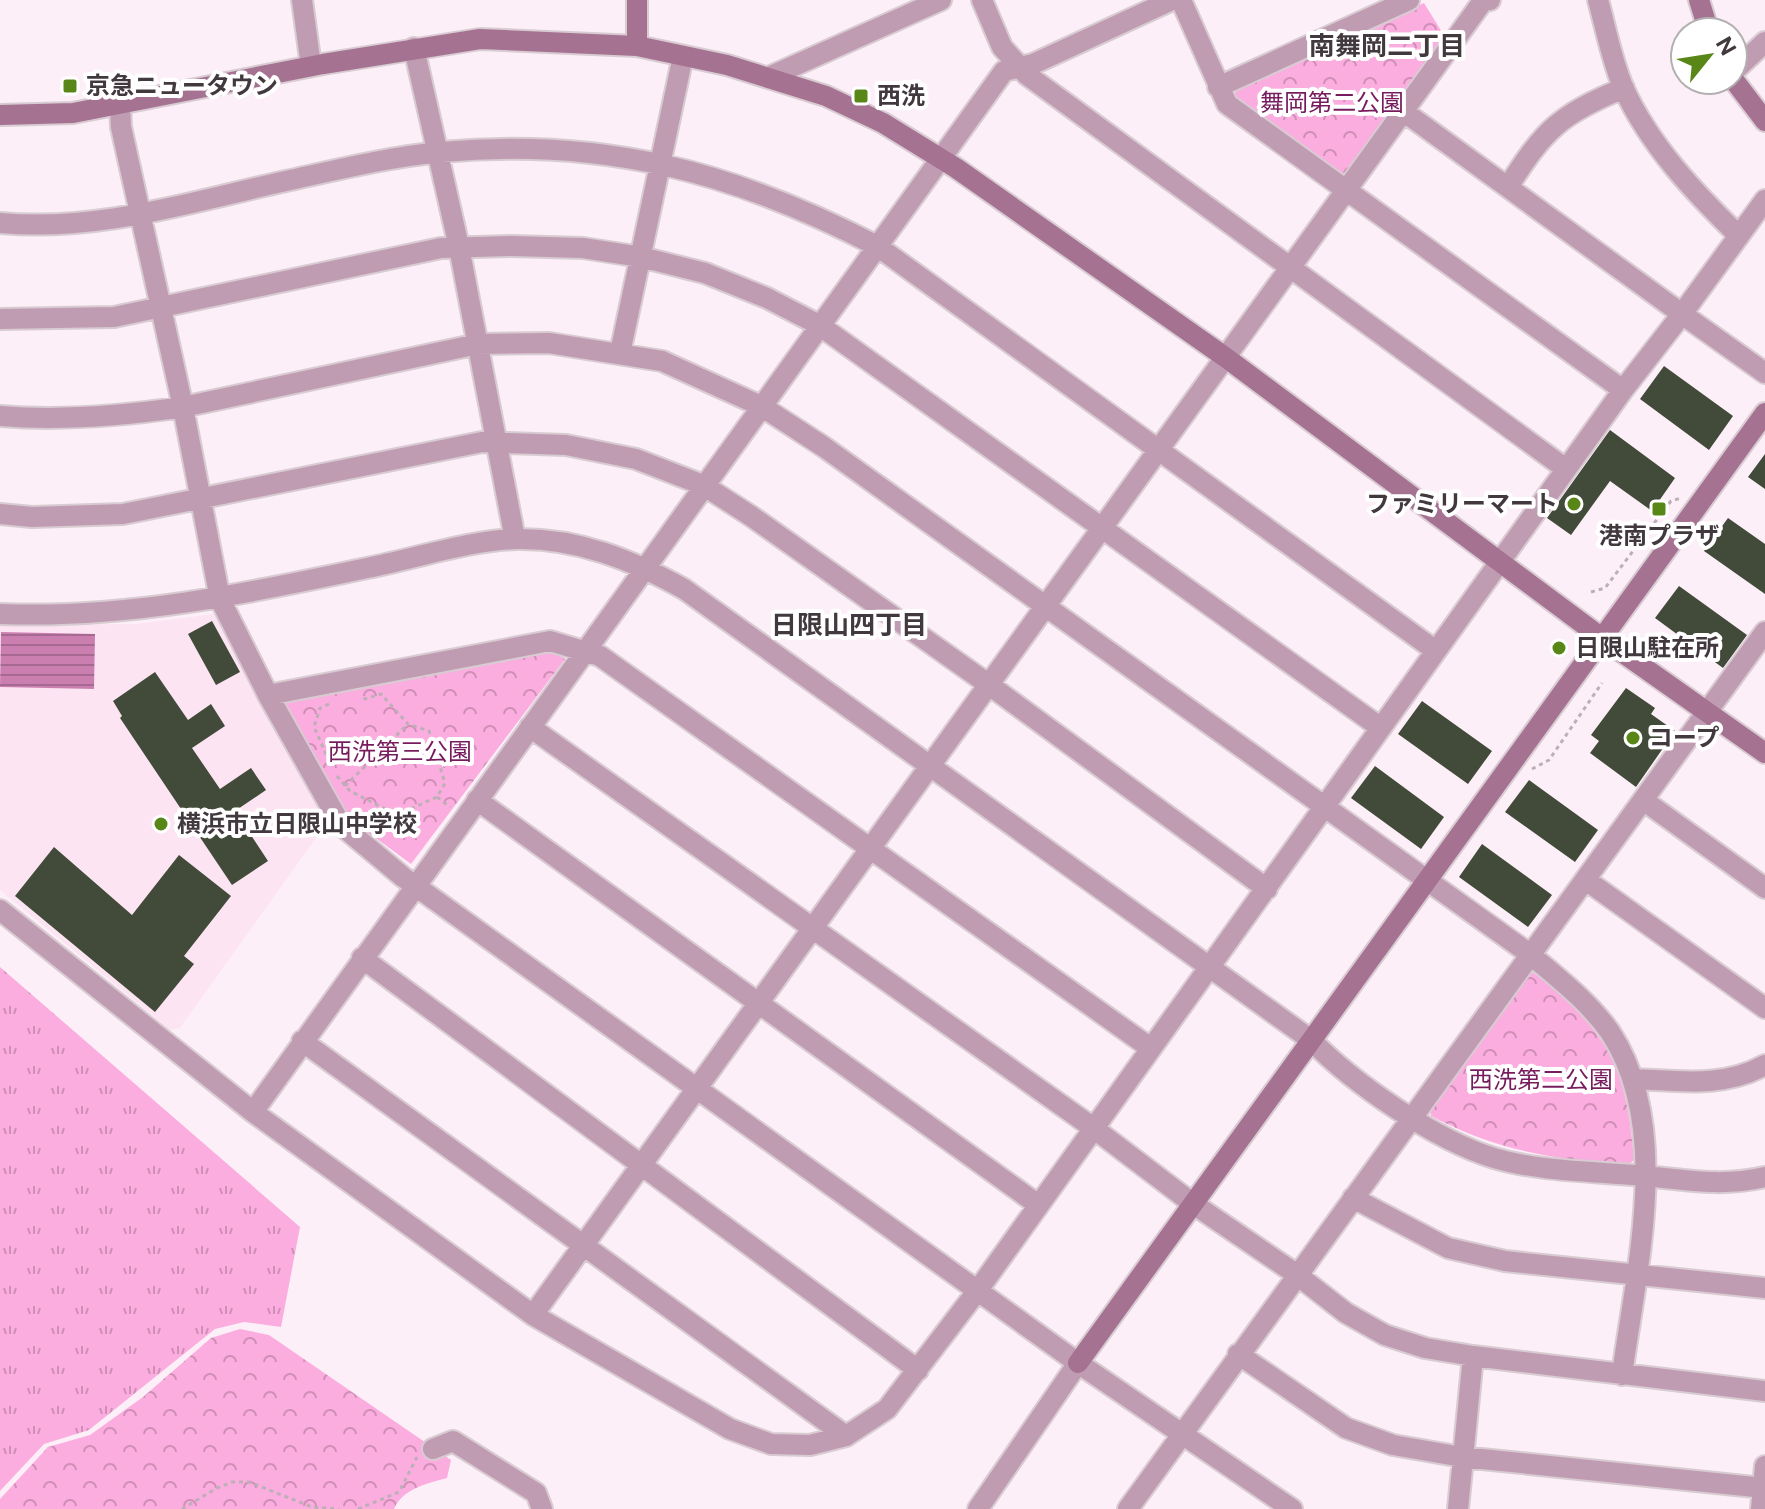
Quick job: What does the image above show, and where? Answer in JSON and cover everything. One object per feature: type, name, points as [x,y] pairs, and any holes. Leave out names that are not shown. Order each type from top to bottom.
[{"type":"street","points":[[302,0],[311,66]]},
{"type":"street","points":[[637,0],[637,46]]},
{"type":"street","points":[[769,77],[941,0]]},
{"type":"street","points":[[982,0],[1002,47],[1016,67],[1288,269],[1566,469]]},
{"type":"street","points":[[253,1112],[414,884],[1004,71],[1033,64],[1172,0]]},
{"type":"street","points":[[1181,0],[1227,104],[1623,390]]},
{"type":"street","points":[[1218,87],[1409,0]]},
{"type":"street","points":[[533,1315],[1483,0],[1490,0]]},
{"type":"street","points":[[1598,0],[1624,88],[1667,158],[1739,236]]},
{"type":"street","points":[[0,115],[73,113],[311,66],[480,39],[637,46],[769,77],[826,96],[940,157],[1225,357],[1602,638],[1765,753]]},
{"type":"street","points":[[1749,57],[1765,42]]},
{"type":"street","points":[[414,48],[459,247],[515,539]]},
{"type":"street","points":[[620,353],[683,56]]},
{"type":"street","points":[[1508,187],[1537,142],[1562,117],[1624,88]]},
{"type":"street","points":[[1746,96],[1765,121]]},
{"type":"street","points":[[120,105],[121,127],[139,216],[183,407],[220,599],[268,695],[341,825],[414,884],[1078,1363],[1292,1509]]},
{"type":"street","points":[[1403,111],[1765,373]]},
{"type":"street","points":[[0,223],[99,223],[287,181],[438,152],[547,150],[606,153],[728,180],[785,202],[877,246],[1436,651]]},
{"type":"street","points":[[0,910],[253,1112],[533,1315],[730,1429],[771,1444],[810,1445],[846,1436],[887,1409],[978,1290],[1149,1047],[1267,889],[1623,390],[1765,200]]},
{"type":"street","points":[[0,319],[114,317],[459,247],[583,248],[641,257],[705,273],[767,298],[819,325],[1381,728]]},
{"type":"street","points":[[0,416],[38,419],[133,414],[183,407],[478,344],[549,343],[662,361],[761,406],[824,447],[1531,955],[1577,994],[1610,1032],[1634,1079],[1648,1155],[1622,1375]]},
{"type":"street","points":[[978,1509],[1192,1203],[1765,413]]},
{"type":"street","points":[[0,514],[32,517],[123,514],[497,441],[566,445],[636,459],[703,485],[988,684],[1267,889]]},
{"type":"street","points":[[0,614],[109,613],[220,599],[515,539],[598,550],[644,566],[684,589],[1311,1040],[1326,1055],[1410,1116],[1452,1142],[1496,1158],[1704,1184],[1743,1182],[1765,1177]]},
{"type":"street","points":[[1128,1509],[1410,1116],[1765,632]]},
{"type":"street","points":[[268,695],[550,641],[585,650],[600,656],[1149,1047]]},
{"type":"street","points":[[530,727],[1092,1127],[1346,1313],[1385,1335],[1425,1348],[1473,1356],[1765,1391]]},
{"type":"street","points":[[477,800],[755,1004],[1037,1204]]},
{"type":"street","points":[[1643,800],[1765,888]]},
{"type":"street","points":[[1586,880],[1765,1008]]},
{"type":"street","points":[[362,958],[918,1370]]},
{"type":"street","points":[[302,1041],[846,1436]]},
{"type":"street","points":[[1634,1079],[1704,1083],[1742,1078],[1765,1065]]},
{"type":"street","points":[[1353,1198],[1448,1248],[1505,1261],[1635,1277],[1765,1288]]},
{"type":"street","points":[[1238,1354],[1346,1428],[1393,1445],[1462,1457],[1764,1487]]},
{"type":"street","points":[[1458,1509],[1473,1356]]},
{"type":"street","points":[[433,1449],[453,1441],[536,1493],[542,1509]]},
{"type":"street","points":[[1761,1509],[1765,1466]]},
{"type":"path","points":[[1591,592],[1605,588],[1671,501],[1681,498]]},
{"type":"path","points":[[333,702],[320,708],[314,727],[335,774],[345,786],[397,815],[437,797],[445,783],[429,731],[408,724],[381,694],[365,699],[355,678]]},
{"type":"path","points":[[345,786],[408,724]]},
{"type":"path","points":[[358,1509],[399,1492],[424,1445],[429,1442],[433,1449]]},
{"type":"path","points":[[182,1509],[224,1485],[249,1482],[312,1507],[339,1509]]},
{"type":"shaded area","name":"横浜市立日限山中学校","points":[[214,614],[221,619],[322,817],[321,831],[180,1028],[170,1030],[0,890],[0,625],[136,624]]},
{"type":"shaded area","points":[[1,632],[95,634],[94,689],[0,687]]},
{"type":"green space","name":"舞岡第二公園","points":[[1424,3],[1445,37],[1348,174],[1340,175],[1234,95],[1238,87]]},
{"type":"green space","name":"西洗第三公園","points":[[552,651],[565,659],[411,864],[346,816],[285,703],[289,696]]},
{"type":"green space","points":[[0,967],[300,1227],[281,1327],[244,1322],[215,1329],[89,1430],[44,1444],[0,1491]]},
{"type":"green space","name":"西洗第二公園","points":[[1534,973],[1579,1013],[1609,1053],[1619,1075],[1631,1127],[1634,1160],[1627,1166],[1527,1152],[1481,1138],[1431,1116],[1429,1105],[1523,975]]},
{"type":"green space","points":[[240,1329],[269,1335],[451,1460],[447,1478],[409,1492],[394,1509],[0,1509],[0,1499],[48,1447],[90,1435],[143,1397],[211,1338]]},
{"type":"building","points":[[1664,366],[1733,416],[1709,450],[1640,399]]},
{"type":"building","points":[[1610,430],[1675,478],[1652,511],[1610,481],[1571,535],[1547,518]]},
{"type":"building","points":[[1765,454],[1765,489],[1748,477]]},
{"type":"building","points":[[1728,518],[1765,544],[1765,594],[1704,551]]},
{"type":"building","points":[[1679,586],[1747,635],[1723,668],[1655,618]]},
{"type":"building","points":[[212,621],[240,672],[216,685],[188,634]]},
{"type":"building","points":[[155,672],[188,720],[211,704],[225,726],[192,748],[220,789],[251,768],[266,790],[235,811],[268,861],[232,885],[120,718],[122,716],[113,701]]},
{"type":"building","name":"コープ","points":[[1626,688],[1655,708],[1651,714],[1675,731],[1636,787],[1590,753],[1599,741],[1591,735]]},
{"type":"building","points":[[1422,701],[1492,751],[1468,784],[1398,734]]},
{"type":"building","points":[[1375,766],[1444,817],[1421,849],[1351,798]]},
{"type":"building","points":[[1529,780],[1598,830],[1575,862],[1505,812]]},
{"type":"building","points":[[1482,844],[1552,895],[1528,927],[1459,877]]},
{"type":"building","points":[[54,847],[132,915],[179,855],[231,896],[184,956],[194,964],[155,1012],[15,896]]},
{"type":"place","name":"京急ニュータウン","points":[[70,86]]},
{"type":"place","name":"西洗","points":[[861,96]]},
{"type":"place","name":"ファミリーマート","points":[[1574,504]]},
{"type":"place","name":"港南プラザ","points":[[1659,509]]},
{"type":"place","name":"日限山駐在所","points":[[1559,648]]},
{"type":"place","name":"コープ","points":[[1633,738]]},
{"type":"place","name":"横浜市立日限山中学校","points":[[161,824]]},
{"type":"district","name":"南舞岡二丁目","points":[[1387,46]]},
{"type":"district","name":"日限山四丁目","points":[[849,625]]}]
